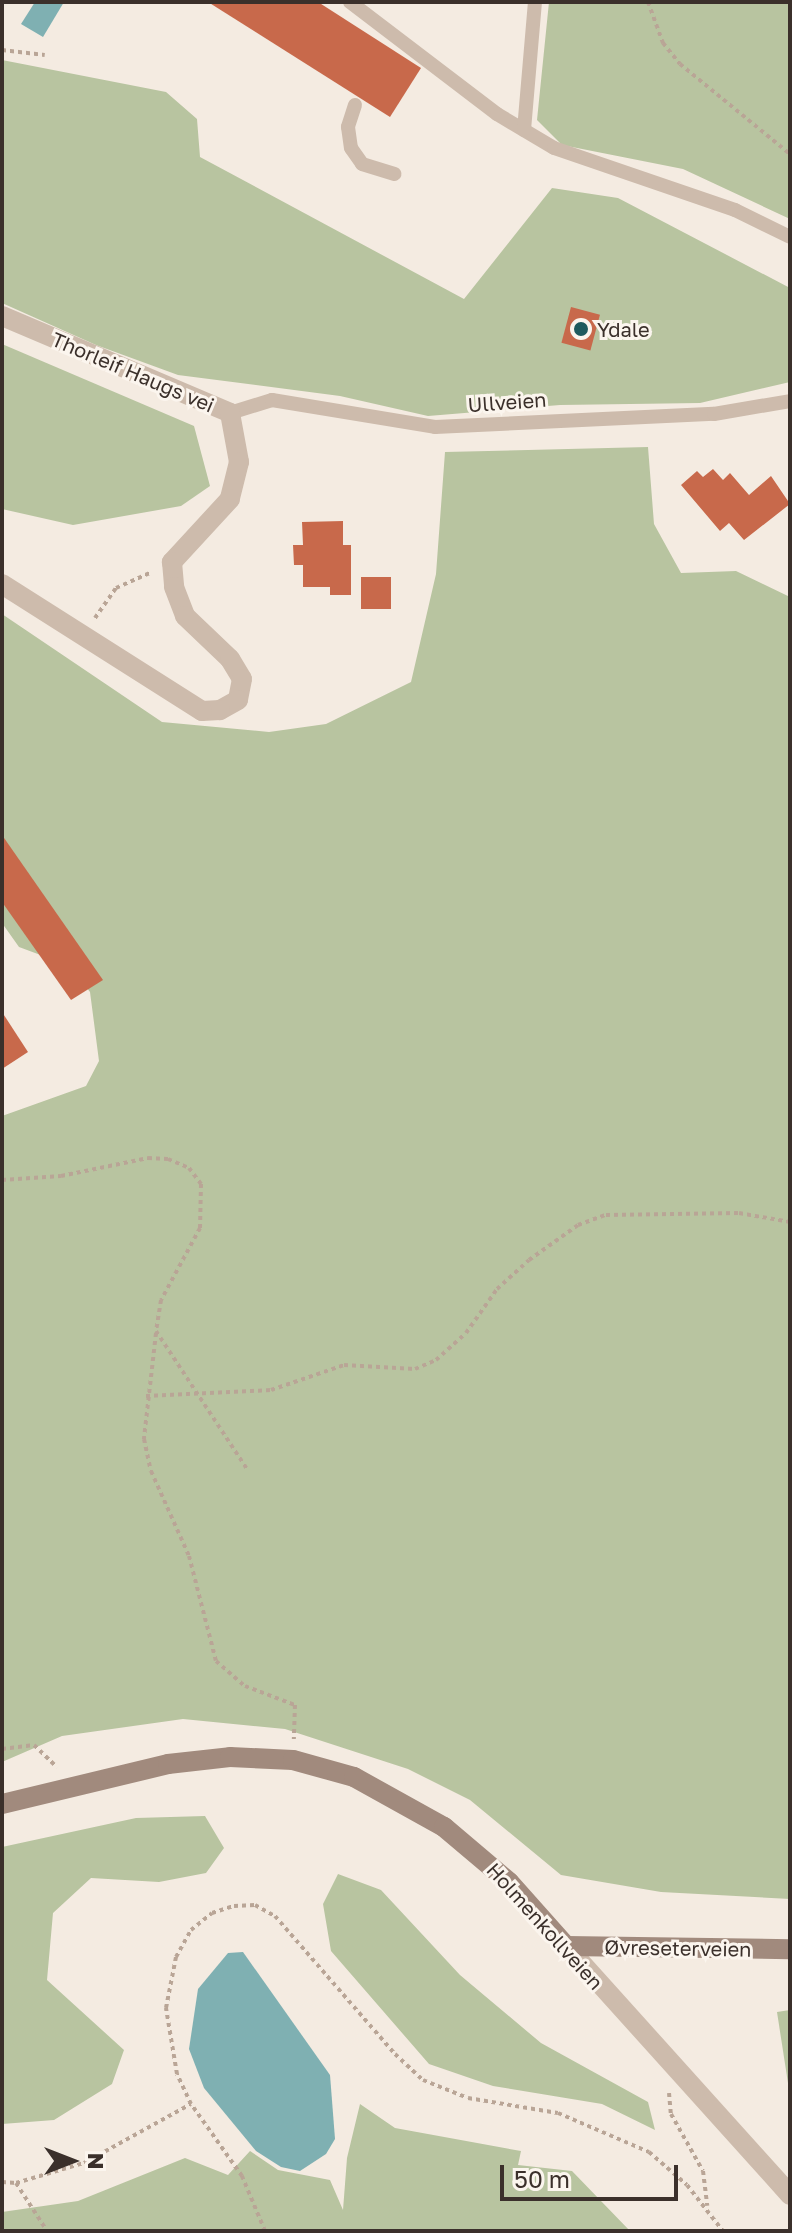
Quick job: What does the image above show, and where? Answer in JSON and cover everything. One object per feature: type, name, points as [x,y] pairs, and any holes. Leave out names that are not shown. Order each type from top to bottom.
[{"type":"main road","name":"Holmenkollveien","points":[[2,1804],[200,1759],[293,1760],[354,1777],[444,1827],[509,1882],[566,1946]]},
{"type":"main road","name":"Øvreseterveien","points":[[566,1946],[790,1949]]},
{"type":"street","name":"Thorleif Haugs vei","points":[[2,316],[230,413],[239,462],[230,499],[172,562]]},
{"type":"street","points":[[2,584],[202,711],[220,710],[238,700],[242,679],[230,659],[185,616],[174,587],[172,562]]},
{"type":"street","name":"Holmenkollveien","points":[[566,1946],[676,2072],[790,2195]]},
{"type":"lane","points":[[350,2],[524,130],[554,148],[735,210],[790,237]]},
{"type":"lane","points":[[524,130],[535,2]]},
{"type":"lane","points":[[355,105],[348,127],[351,148],[362,164],[395,174]]},
{"type":"lane","name":"Ullveien","points":[[230,413],[272,400],[435,427],[714,414],[790,401]]},
{"type":"path","points":[[648,2],[663,43],[680,64],[790,154]]},
{"type":"path","points":[[2,50],[45,55]]},
{"type":"path","points":[[73,629],[97,617],[116,588],[172,562]]},
{"type":"path","points":[[2,1180],[61,1176],[148,1158],[168,1159],[189,1168],[201,1184],[200,1228],[161,1300],[146,1396],[144,1439],[151,1471],[189,1556],[216,1661],[245,1686],[295,1705],[293,1760]]},
{"type":"path","points":[[146,1396],[271,1390],[344,1365],[415,1369],[436,1360],[466,1333],[497,1289],[529,1260],[578,1225],[606,1215],[739,1213],[790,1222]]},
{"type":"path","points":[[156,1331],[247,1469]]},
{"type":"path","points":[[2,1749],[34,1745],[45,1751],[56,1761],[61,1789]]},
{"type":"path","points":[[265,2231],[242,2176],[191,2104],[177,2074],[166,2008],[176,1957],[191,1930],[212,1913],[255,1905],[275,1916],[395,2054],[423,2080],[468,2098],[591,2124],[649,2152],[707,2206],[723,2231]]},
{"type":"path","points":[[676,2072],[667,2101],[703,2171],[707,2206]]},
{"type":"path","points":[[2,2182],[16,2183],[84,2163],[191,2104]]},
{"type":"path","points":[[16,2183],[47,2231]]},
{"type":"green space","points":[[549,2],[790,2],[790,219],[683,169],[562,145],[537,120]]},
{"type":"green space","points":[[2,60],[166,92],[197,119],[200,157],[464,299],[552,188],[618,198],[790,288],[790,382],[700,403],[560,405],[428,416],[340,396],[178,375],[96,345],[2,303]]},
{"type":"green space","points":[[2,344],[194,426],[210,486],[181,506],[73,525],[2,509]]},
{"type":"green space","points":[[648,447],[654,524],[681,573],[736,571],[790,597],[790,1899],[661,1892],[561,1875],[470,1800],[408,1769],[285,1729],[183,1719],[62,1736],[2,1762],[2,1116],[86,1086],[99,1061],[90,992],[70,966],[19,947],[2,923],[2,614],[162,722],[269,732],[326,724],[411,682],[436,574],[445,452]]},
{"type":"green space","points":[[205,1816],[224,1848],[206,1873],[159,1882],[91,1878],[53,1913],[47,1980],[124,2050],[112,2084],[54,2120],[2,2124],[2,1847],[136,1818]]},
{"type":"green space","points":[[338,1874],[381,1890],[460,1975],[541,2043],[648,2102],[655,2130],[602,2104],[493,2086],[429,2064],[331,1951],[323,1904]]},
{"type":"green space","points":[[790,2010],[790,2096],[777,2012]]},
{"type":"green space","points":[[360,2104],[395,2128],[521,2151],[518,2165],[572,2171],[630,2231],[2,2231],[2,2212],[78,2201],[185,2158],[228,2175],[250,2151],[278,2170],[330,2180],[343,2210],[347,2158]]},
{"type":"water","points":[[35,2],[64,2],[43,37],[21,24]]},
{"type":"water","points":[[243,1952],[330,2075],[335,2139],[326,2154],[300,2171],[281,2167],[256,2151],[204,2088],[189,2049],[198,1989],[228,1953]]},
{"type":"building","points":[[208,2],[318,2],[421,68],[390,117]]},
{"type":"building","name":"Ydale","points":[[571,307],[600,315],[590,351],[561,343]]},
{"type":"building","points":[[713,469],[723,480],[730,473],[749,495],[771,476],[790,504],[744,540],[729,523],[720,531],[681,485],[697,471],[703,477]]},
{"type":"building","points":[[343,521],[343,545],[351,545],[351,595],[330,595],[330,587],[303,587],[303,565],[294,565],[293,545],[303,545],[302,522]]},
{"type":"building","points":[[361,577],[391,577],[391,609],[361,609]]},
{"type":"building","points":[[2,835],[103,980],[71,1000],[2,902]]},
{"type":"building","points":[[2,1012],[28,1052],[2,1069]]},
{"type":"place","name":"Ydale","points":[[581,329]]}]
